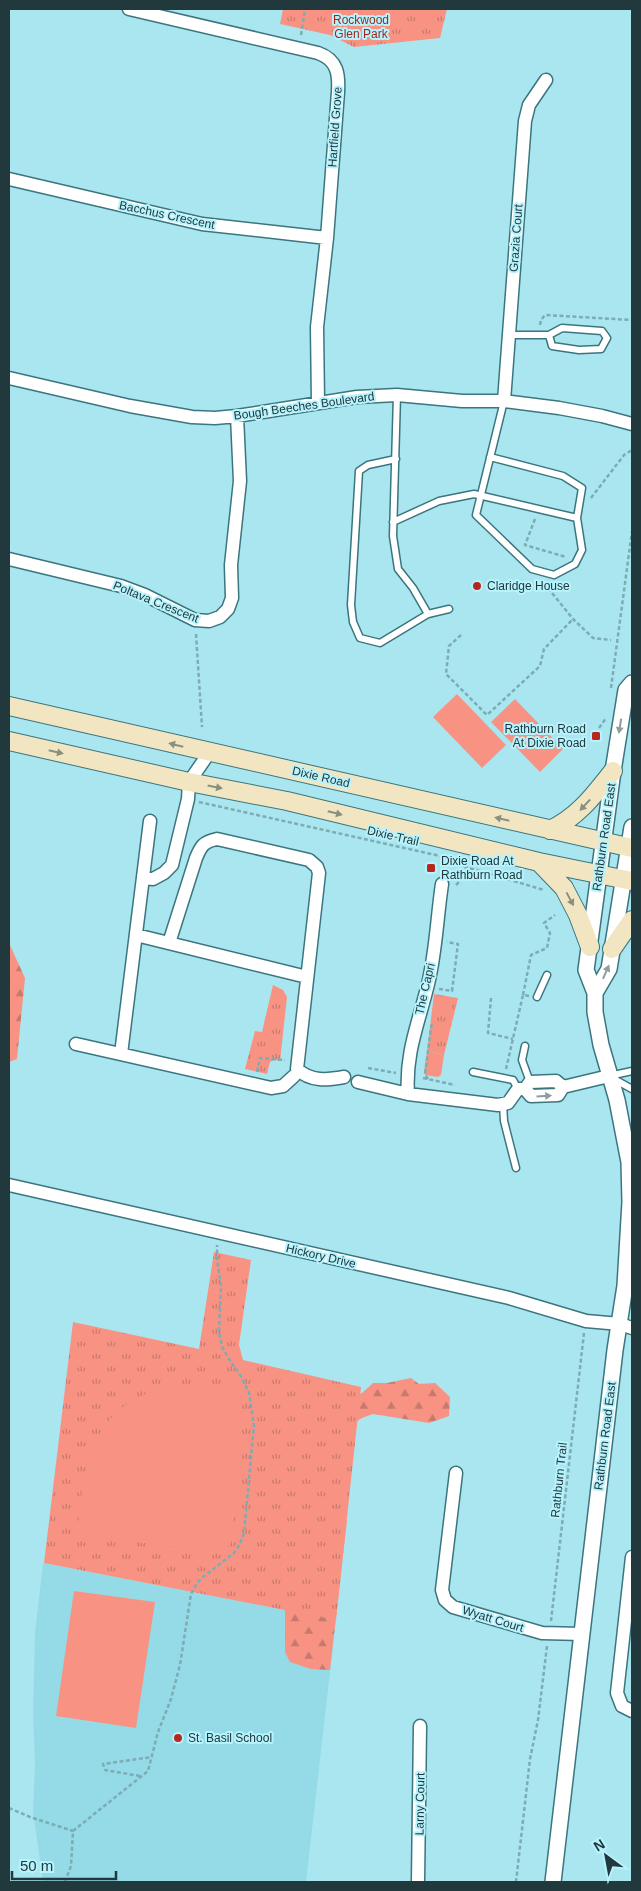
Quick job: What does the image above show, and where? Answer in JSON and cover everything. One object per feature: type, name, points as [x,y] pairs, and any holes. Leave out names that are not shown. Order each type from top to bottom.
[{"type":"main road","name":"Dixie Road","points":[[9,706],[208,753],[292,770],[631,847]]},
{"type":"main road","points":[[9,741],[188,791],[287,801],[539,862],[628,880]]},
{"type":"main road","points":[[550,830],[565,823],[577,813],[613,771]]},
{"type":"main road","points":[[539,862],[564,888],[578,915],[590,947]]},
{"type":"main road","points":[[612,949],[632,920]]},
{"type":"street","name":"Hartfield Grove","points":[[130,9],[298,49],[327,57],[334,64],[338,73],[327,238],[317,327],[318,403]]},
{"type":"street","name":"Grazia Court","points":[[504,402],[525,121],[529,105],[546,80]]},
{"type":"street","name":"Bacchus Crescent","points":[[9,179],[202,224],[327,238]]},
{"type":"street","name":"Bough Beeches Boulevard","points":[[9,378],[168,414],[208,418],[237,416],[357,397],[397,395],[504,402],[567,410],[632,424]]},
{"type":"street","name":"Poltava Crescent","points":[[9,559],[121,586],[145,595],[195,620],[209,621],[216,619],[226,612],[231,602],[231,566],[240,481],[237,416]]},
{"type":"street","name":"Rathburn Road East","points":[[553,1882],[615,1350],[626,1326],[625,1286],[630,1202],[629,1162],[617,1100],[609,1076],[595,1012],[595,993],[586,970],[613,771],[626,690],[632,683]]},
{"type":"street","points":[[143,878],[153,879],[164,873],[172,865],[188,791],[208,753]]},
{"type":"street","points":[[122,1054],[150,821]]},
{"type":"street","name":"Rathburn Road East","points":[[595,993],[609,969],[628,880],[632,827]]},
{"type":"street","points":[[76,1044],[271,1088],[283,1086],[293,1068],[307,977],[319,874],[317,867],[309,860],[217,840],[206,842],[201,846],[196,858],[169,943]]},
{"type":"street","name":"The Capri","points":[[408,1094],[406,1075],[410,1049],[428,983],[442,884]]},
{"type":"street","points":[[136,935],[307,977]]},
{"type":"street","points":[[293,1068],[302,1074],[321,1080],[344,1077]]},
{"type":"street","points":[[358,1082],[408,1094],[508,1104],[524,1087],[556,1080],[563,1087],[609,1076]]},
{"type":"street","name":"Hickory Drive","points":[[9,1185],[508,1298],[586,1321],[626,1326]]},
{"type":"street","name":"Wyatt Court","points":[[456,1473],[442,1585],[446,1600],[453,1607],[542,1633],[582,1634]]},
{"type":"street","points":[[632,1557],[617,1693],[622,1706],[632,1711]]},
{"type":"street","name":"Larny Court","points":[[418,1882],[420,1726]]},
{"type":"lane","points":[[509,335],[549,335],[562,328],[602,331],[607,338],[601,349],[579,350],[552,346],[549,335]]},
{"type":"lane","points":[[397,395],[393,536],[398,569],[413,588],[428,614]]},
{"type":"lane","points":[[490,457],[563,476],[582,488],[577,518],[582,550],[575,564],[554,575],[532,569],[476,515],[480,495],[504,402]]},
{"type":"lane","points":[[396,459],[368,466],[359,471],[351,605],[353,622],[360,638],[380,643],[428,614],[449,609]]},
{"type":"lane","points":[[393,522],[439,501],[474,494],[577,518]]},
{"type":"lane","points":[[537,997],[547,975]]},
{"type":"lane","points":[[524,1087],[522,1060],[525,1046]]},
{"type":"lane","points":[[609,1076],[632,1070]]},
{"type":"lane","points":[[473,1072],[513,1080],[524,1087]]},
{"type":"lane","points":[[609,1076],[632,1089]]},
{"type":"lane","points":[[503,1104],[504,1121],[516,1168]]},
{"type":"path","points":[[298,49],[305,9]]},
{"type":"path","points":[[577,518],[624,455],[632,450]]},
{"type":"path","points":[[540,509],[524,545],[578,560]]},
{"type":"path","points":[[610,697],[632,531]]},
{"type":"path","points":[[543,582],[573,619],[593,638],[611,640]]},
{"type":"path","points":[[461,635],[449,646],[446,674],[487,715],[540,666],[544,649],[573,619]]},
{"type":"path","points":[[195,620],[202,727]]},
{"type":"path","points":[[599,728],[607,717]]},
{"type":"path","name":"Dixie Trail","points":[[209,804],[440,856],[466,867],[543,890],[549,894]]},
{"type":"path","points":[[503,1078],[514,1039],[532,955],[547,948],[550,933],[544,923],[555,915]]},
{"type":"path","points":[[523,994],[537,997]]},
{"type":"path","points":[[491,998],[488,1033],[514,1039]]},
{"type":"path","points":[[256,1076],[260,1058],[293,1068]]},
{"type":"path","points":[[368,1068],[397,1073]]},
{"type":"path","points":[[65,1882],[71,1866],[73,1831],[148,1771],[158,1732],[171,1699],[180,1665],[192,1594],[197,1583],[227,1559],[240,1544],[246,1519],[254,1425],[249,1393],[242,1378],[222,1347],[219,1331],[221,1286],[217,1259],[219,1233]]},
{"type":"path","name":"Rathburn Trail","points":[[550,1623],[583,1339]]},
{"type":"path","points":[[516,1882],[530,1759],[538,1720],[547,1645]]},
{"type":"path","points":[[141,1776],[105,1770],[103,1764],[152,1757]]},
{"type":"path","points":[[9,1808],[73,1831]]},
{"type":"shaded area","name":"St. Basil School","points":[[43,1563],[336,1620],[306,1882],[43,1882],[33,1812],[35,1762],[33,1714],[35,1633]]},
{"type":"green space","name":"Rockwood Glen Park","points":[[283,9],[447,9],[440,38],[354,47],[330,35],[280,24]]},
{"type":"green space","points":[[457,694],[506,745],[482,768],[433,717]]},
{"type":"green space","points":[[515,699],[563,749],[540,772],[491,722]]},
{"type":"green space","points":[[9,943],[25,978],[17,1059],[9,1062]]},
{"type":"green space","points":[[273,985],[283,990],[287,997],[280,1061],[274,1060],[270,1062],[267,1074],[245,1069],[255,1031],[262,1032]]},
{"type":"green space","points":[[434,994],[458,998],[444,1055],[427,1051]]},
{"type":"green space","points":[[427,1051],[444,1055],[441,1075],[438,1077],[425,1075]]},
{"type":"green space","points":[[214,1252],[251,1260],[239,1345],[243,1360],[361,1387],[336,1620],[44,1563],[73,1322],[199,1349]]},
{"type":"green space","points":[[411,1378],[419,1384],[435,1383],[450,1397],[449,1416],[429,1423],[373,1414],[362,1418],[336,1434],[349,1398],[362,1393],[373,1383],[387,1383]]},
{"type":"green space","points":[[188,1385],[243,1393],[238,1484],[231,1544],[219,1552],[77,1535],[86,1470],[100,1433],[112,1417],[128,1403],[154,1390]]},
{"type":"green space","points":[[347,1520],[330,1670],[311,1669],[290,1662],[285,1652],[285,1604]]},
{"type":"green space","points":[[74,1591],[155,1602],[136,1728],[56,1716]]},
{"type":"place","name":"Claridge House","points":[[477,586]]},
{"type":"place","name":"Rathburn Road At Dixie Road","points":[[596,736]]},
{"type":"place","name":"Dixie Road At Rathburn Road","points":[[431,868]]},
{"type":"place","name":"St. Basil School","points":[[178,1738]]}]
